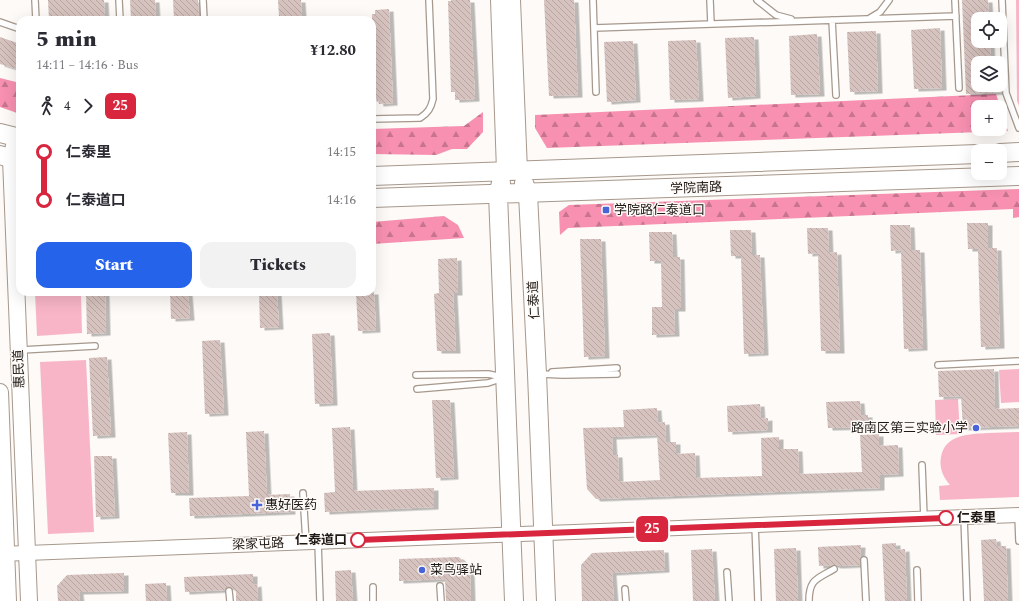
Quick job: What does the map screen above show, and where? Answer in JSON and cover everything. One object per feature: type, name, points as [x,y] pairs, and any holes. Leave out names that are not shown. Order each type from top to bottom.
[{"type":"main road","name":"仁泰道","points":[[499,0],[512,171],[528,194],[538,374],[546,601]]},
{"type":"main road","name":"仁泰道","points":[[512,0],[512,171],[498,194],[514,601]]},
{"type":"main road","name":"惠民道","points":[[12,136],[10,158],[29,601]]},
{"type":"main road","points":[[1007,153],[1019,152]]},
{"type":"main road","name":"学院南路","points":[[376,176],[971,154]]},
{"type":"main road","name":"学院南路","points":[[376,198],[528,194],[1019,176]]},
{"type":"main road","name":"惠民道","points":[[0,392],[3,554],[8,601]]},
{"type":"street","name":"梁家屯路","points":[[3,554],[1018,515]]},
{"type":"lane","points":[[35,0],[36,16]]},
{"type":"lane","points":[[118,0],[120,16]]},
{"type":"lane","points":[[203,0],[204,16]]},
{"type":"lane","points":[[376,119],[420,118],[426,114],[431,107],[433,99],[429,0]]},
{"type":"lane","points":[[593,0],[596,92]]},
{"type":"lane","points":[[710,0],[711,24]]},
{"type":"lane","points":[[757,0],[776,15],[797,21]]},
{"type":"lane","points":[[870,19],[880,12],[889,0]]},
{"type":"lane","points":[[955,0],[959,88]]},
{"type":"lane","points":[[1002,0],[1006,93],[1019,128]]},
{"type":"lane","points":[[594,28],[956,16]]},
{"type":"lane","points":[[832,20],[836,95]]},
{"type":"lane","points":[[0,22],[16,28]]},
{"type":"lane","points":[[18,350],[95,346]]},
{"type":"lane","points":[[938,365],[1019,361]]},
{"type":"lane","points":[[538,374],[563,375],[617,371]]},
{"type":"lane","points":[[416,375],[488,374],[505,378]]},
{"type":"lane","points":[[417,389],[488,383],[505,378]]},
{"type":"lane","points":[[922,465],[924,519]]},
{"type":"lane","points":[[303,493],[312,542],[320,601]]},
{"type":"lane","points":[[1018,515],[1019,541]]},
{"type":"lane","points":[[964,517],[967,601]]},
{"type":"lane","points":[[755,525],[758,601]]},
{"type":"lane","points":[[864,560],[866,601]]},
{"type":"lane","points":[[809,601],[809,591],[812,582],[834,569]]},
{"type":"lane","points":[[917,570],[918,601]]},
{"type":"lane","points":[[727,572],[728,601]]},
{"type":"lane","points":[[440,586],[440,601]]},
{"type":"lane","points":[[373,587],[373,601]]},
{"type":"lane","points":[[625,588],[626,601]]},
{"type":"lane","points":[[229,591],[230,601]]},
{"type":"green space","points":[[0,78],[16,82],[16,113],[0,107]]},
{"type":"green space","points":[[996,94],[998,100],[971,100],[971,132],[547,148],[535,128],[535,115]]},
{"type":"green space","points":[[483,112],[483,132],[467,149],[452,149],[436,155],[376,154],[376,129],[464,126]]},
{"type":"green space","points":[[1019,189],[1019,217],[1013,218],[1013,209],[568,228],[560,235],[559,212],[569,205]]},
{"type":"green space","points":[[444,216],[458,225],[464,238],[376,244],[376,222]]},
{"type":"shaded area","points":[[1016,0],[1019,0],[1019,106],[1017,101]]},
{"type":"shaded area","points":[[35,296],[81,296],[82,333],[37,336]]},
{"type":"shaded area","points":[[86,360],[94,532],[48,534],[40,362]]},
{"type":"shaded area","points":[[1019,369],[1019,402],[1001,403],[999,370]]},
{"type":"shaded area","points":[[958,399],[960,434],[936,435],[935,400]]},
{"type":"shaded area","points":[[1019,432],[1019,497],[940,500],[939,486],[950,485],[945,479],[941,469],[943,449],[948,444],[959,437],[966,435]]},
{"type":"building","points":[[48,0],[104,0],[105,16],[49,16]]},
{"type":"building","points":[[130,0],[155,0],[156,16],[131,16]]},
{"type":"building","points":[[173,0],[198,0],[199,16],[174,16]]},
{"type":"building","points":[[278,0],[301,0],[302,16],[279,16]]},
{"type":"building","points":[[470,0],[475,99],[455,100],[455,92],[451,92],[448,1]]},
{"type":"building","points":[[544,0],[574,0],[578,95],[549,96]]},
{"type":"building","points":[[962,0],[988,0],[989,12],[971,12],[971,48],[990,48],[991,56],[971,56],[971,92],[1002,92],[966,94]]},
{"type":"building","points":[[389,9],[393,103],[379,104],[378,99],[376,99],[376,16],[372,16],[372,14],[375,14],[375,10]]},
{"type":"building","points":[[940,28],[942,88],[914,89],[911,30]]},
{"type":"building","points":[[876,31],[878,91],[850,92],[847,32]]},
{"type":"building","points":[[817,34],[820,94],[791,95],[789,36]]},
{"type":"building","points":[[0,37],[16,43],[16,69],[0,64]]},
{"type":"building","points":[[754,37],[756,96],[728,98],[725,38]]},
{"type":"building","points":[[696,40],[699,99],[670,100],[668,41]]},
{"type":"building","points":[[633,41],[636,100],[607,102],[604,42]]},
{"type":"building","points":[[967,223],[988,223],[988,248],[997,248],[1000,346],[981,347],[978,249],[968,249]]},
{"type":"building","points":[[890,225],[910,225],[911,250],[920,250],[923,348],[904,349],[901,250],[891,251]]},
{"type":"building","points":[[807,228],[828,228],[829,253],[837,252],[840,351],[821,351],[818,253],[808,254]]},
{"type":"building","points":[[730,230],[751,230],[752,255],[760,255],[764,353],[744,354],[741,256],[731,256]]},
{"type":"building","points":[[649,232],[672,232],[673,257],[680,257],[681,309],[674,309],[675,334],[652,335],[652,307],[662,307],[661,261],[650,261]]},
{"type":"building","points":[[580,239],[601,239],[605,356],[584,357]]},
{"type":"building","points":[[457,258],[458,293],[453,293],[456,351],[437,351],[434,294],[439,293],[438,259]]},
{"type":"building","points":[[86,296],[105,296],[106,333],[87,334]]},
{"type":"building","points":[[170,296],[188,296],[190,318],[171,319]]},
{"type":"building","points":[[259,296],[277,296],[279,327],[260,328]]},
{"type":"building","points":[[356,296],[374,296],[376,330],[358,331]]},
{"type":"building","points":[[330,333],[333,403],[315,404],[312,334]]},
{"type":"building","points":[[220,340],[224,413],[205,414],[202,341]]},
{"type":"building","points":[[107,357],[111,435],[93,436],[89,358]]},
{"type":"building","points":[[994,369],[995,409],[1019,408],[1019,426],[963,428],[961,396],[939,397],[938,371]]},
{"type":"building","points":[[432,400],[450,400],[454,477],[436,478]]},
{"type":"building","points":[[860,401],[861,415],[868,415],[868,427],[828,428],[826,402]]},
{"type":"building","points":[[760,404],[761,419],[768,418],[768,430],[728,432],[727,406]]},
{"type":"building","points":[[657,408],[658,423],[665,422],[666,442],[676,442],[676,454],[695,453],[696,478],[762,476],[761,438],[779,437],[779,449],[798,449],[799,474],[862,472],[860,435],[879,434],[879,446],[898,445],[899,474],[880,475],[880,488],[596,499],[587,489],[583,428],[624,427],[623,410]],"holes":[[[657,435],[660,480],[619,482],[618,455],[613,455],[612,437]]]},
{"type":"building","points":[[350,427],[353,491],[434,488],[434,507],[325,512],[324,493],[335,492],[332,428]]},
{"type":"building","points":[[264,431],[267,495],[290,494],[291,512],[190,516],[189,498],[249,496],[246,432]]},
{"type":"building","points":[[187,432],[189,493],[171,493],[168,433]]},
{"type":"building","points":[[94,456],[112,456],[115,516],[96,517]]},
{"type":"building","points":[[996,539],[997,546],[1006,546],[1008,601],[984,601],[981,540]]},
{"type":"building","points":[[896,543],[896,550],[905,549],[907,601],[885,601],[882,544]]},
{"type":"building","points":[[861,545],[860,565],[819,566],[818,547]]},
{"type":"building","points":[[796,548],[798,601],[776,601],[774,549]]},
{"type":"building","points":[[712,549],[715,601],[693,601],[691,550]]},
{"type":"building","points":[[664,550],[665,570],[612,573],[614,601],[582,601],[581,565],[592,553]]},
{"type":"building","points":[[459,557],[470,568],[471,601],[446,601],[445,579],[399,581],[399,559]]},
{"type":"building","points":[[351,570],[353,601],[336,601],[335,571]]},
{"type":"building","points":[[124,573],[124,591],[79,592],[80,601],[58,601],[57,586],[67,575]]},
{"type":"building","points":[[253,574],[253,585],[257,584],[258,601],[236,601],[236,590],[229,587],[225,590],[185,592],[184,577]]},
{"type":"building","points":[[166,583],[167,601],[146,601],[145,584]]},
{"type":"bus line","name":"25","points":[[358,540],[946,518]]},
{"type":"place","name":"学院路仁泰道口","points":[[606,210]]},
{"type":"place","name":"路南区第三实验小学","points":[[976,428]]},
{"type":"place","name":"惠好医药","points":[[257,505]]},
{"type":"place","name":"仁泰里","points":[[946,518]]},
{"type":"place","name":"仁泰道口","points":[[358,540]]},
{"type":"place","name":"菜鸟驿站","points":[[422,570]]}]
